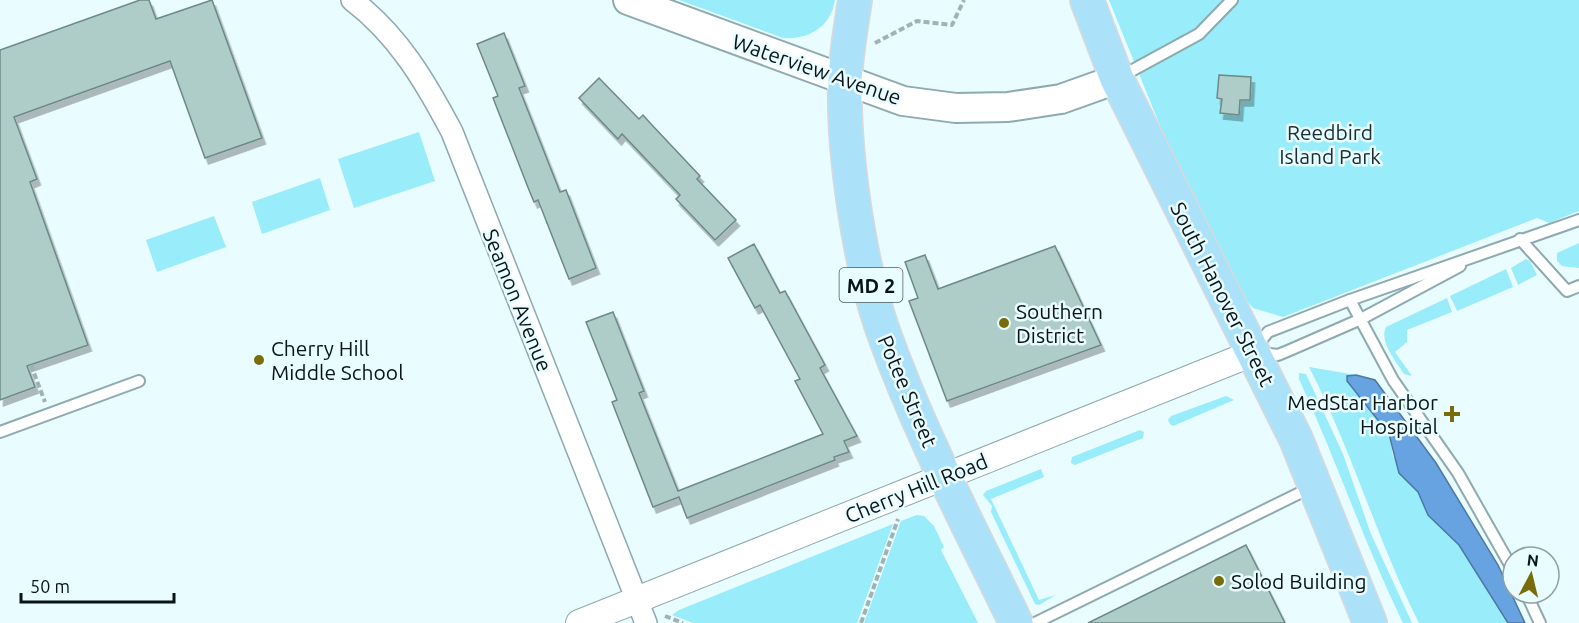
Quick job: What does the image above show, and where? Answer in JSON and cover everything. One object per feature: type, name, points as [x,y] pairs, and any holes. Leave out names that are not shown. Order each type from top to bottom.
[{"type":"main road","name":"Waterview Avenue","points":[[628,0],[845,82],[903,101],[956,108],[1008,107],[1061,99],[1117,79]]},
{"type":"main road","name":"Potee Street","points":[[855,0],[845,82],[854,198],[865,262],[882,326],[945,477],[1016,623]]},
{"type":"main road","name":"South Hanover Street","points":[[1087,0],[1117,79],[1253,352],[1316,486],[1370,623]]},
{"type":"street","name":"Seamon Avenue","points":[[352,0],[375,18],[404,51],[427,85],[452,132],[637,599],[655,620]]},
{"type":"street","name":"Cherry Hill Road","points":[[579,623],[1253,352]]},
{"type":"lane","points":[[1117,79],[1198,34],[1232,0]]},
{"type":"lane","points":[[1253,352],[1268,332],[1350,300],[1579,220]]},
{"type":"lane","points":[[1520,239],[1567,291],[1579,286]]},
{"type":"lane","points":[[1253,352],[1278,355],[1361,319],[1495,248]]},
{"type":"lane","points":[[1350,300],[1393,380],[1458,473],[1501,549]]},
{"type":"lane","points":[[0,432],[140,381]]},
{"type":"lane","points":[[1035,623],[1316,486]]},
{"type":"lane","points":[[1532,605],[1540,623]]},
{"type":"path","points":[[872,45],[918,21],[952,25],[964,0]]},
{"type":"path","points":[[31,365],[50,414]]},
{"type":"path","points":[[861,623],[899,516]]},
{"type":"path","points":[[655,620],[683,623]]},
{"type":"green space","points":[[679,0],[835,0],[829,18],[817,30],[801,37],[783,38]]},
{"type":"green space","name":"Reedbird Island Park","points":[[1109,0],[1579,0],[1579,211],[1549,223],[1537,218],[1283,317],[1253,308],[1245,299],[1161,128]]},
{"type":"green space","points":[[419,132],[435,181],[354,208],[338,159]]},
{"type":"green space","points":[[320,178],[330,210],[262,234],[252,202]]},
{"type":"green space","points":[[214,216],[226,247],[157,272],[146,240]]},
{"type":"green space","points":[[1579,243],[1579,268],[1562,266],[1557,261],[1557,253]]},
{"type":"green space","points":[[1526,259],[1530,261],[1537,275],[1518,285],[1511,268]]},
{"type":"green space","points":[[1506,269],[1513,287],[1457,311],[1450,296]]},
{"type":"green space","points":[[1447,298],[1452,312],[1407,330],[1407,342],[1395,352],[1412,376],[1404,374],[1387,345],[1384,333],[1386,327]]},
{"type":"green space","points":[[1309,367],[1356,375],[1347,376],[1349,384],[1389,434],[1393,456],[1418,492],[1428,515],[1459,545],[1508,623],[1419,623]]},
{"type":"green space","points":[[1299,373],[1306,374],[1343,454],[1371,534],[1412,623],[1403,623],[1389,593],[1299,379]]},
{"type":"green space","points":[[1226,396],[1234,400],[1173,426],[1168,420],[1171,416]]},
{"type":"green space","points":[[1140,430],[1144,432],[1143,438],[1075,465],[1071,463],[1072,457]]},
{"type":"green space","points":[[1041,469],[1044,477],[991,499],[1039,600],[1056,595],[1039,605],[1035,604],[991,512],[992,506],[983,495],[986,491]]},
{"type":"green space","points":[[917,515],[924,516],[934,526],[944,547],[941,550],[978,623],[864,623],[901,521]]},
{"type":"green space","points":[[893,524],[857,623],[693,623],[672,615],[679,610]]},
{"type":"shaded area","points":[[1356,375],[1375,380],[1436,463],[1501,571],[1501,605],[1517,605],[1525,623],[1508,623],[1459,545],[1428,515],[1418,492],[1399,473],[1389,434],[1347,381],[1347,376]]},
{"type":"building","points":[[140,0],[149,0],[156,19],[212,0],[262,138],[205,158],[170,61],[14,117],[37,179],[30,182],[88,345],[27,366],[35,387],[0,400],[0,50]]},
{"type":"building","points":[[504,33],[525,86],[519,88],[560,192],[566,190],[596,268],[569,279],[538,200],[534,202],[529,190],[493,98],[498,96],[477,44]]},
{"type":"building","points":[[1219,75],[1251,77],[1250,100],[1240,100],[1239,115],[1220,113],[1222,99],[1217,98]]},
{"type":"building","points":[[599,78],[639,119],[643,115],[700,176],[697,179],[736,220],[715,240],[676,199],[680,195],[622,134],[618,139],[579,98]]},
{"type":"building","points":[[754,244],[780,293],[785,291],[825,365],[820,368],[857,436],[844,441],[849,452],[834,457],[835,460],[687,518],[679,497],[653,507],[612,402],[617,400],[586,322],[613,312],[644,391],[639,393],[678,491],[823,434],[795,381],[800,379],[760,305],[755,308],[728,258]]},
{"type":"building","name":"Southern District","points":[[1055,246],[1101,345],[947,401],[909,301],[918,298],[905,262],[925,255],[938,289]]},
{"type":"building","name":"Solod Building","points":[[1246,545],[1285,623],[1088,623]]},
{"type":"place","name":"Southern District","points":[[1004,323]]},
{"type":"place","name":"Cherry Hill Middle School","points":[[259,360]]},
{"type":"place","name":"MedStar Harbor Hospital","points":[[1452,414]]},
{"type":"place","name":"Solod Building","points":[[1219,581]]}]
